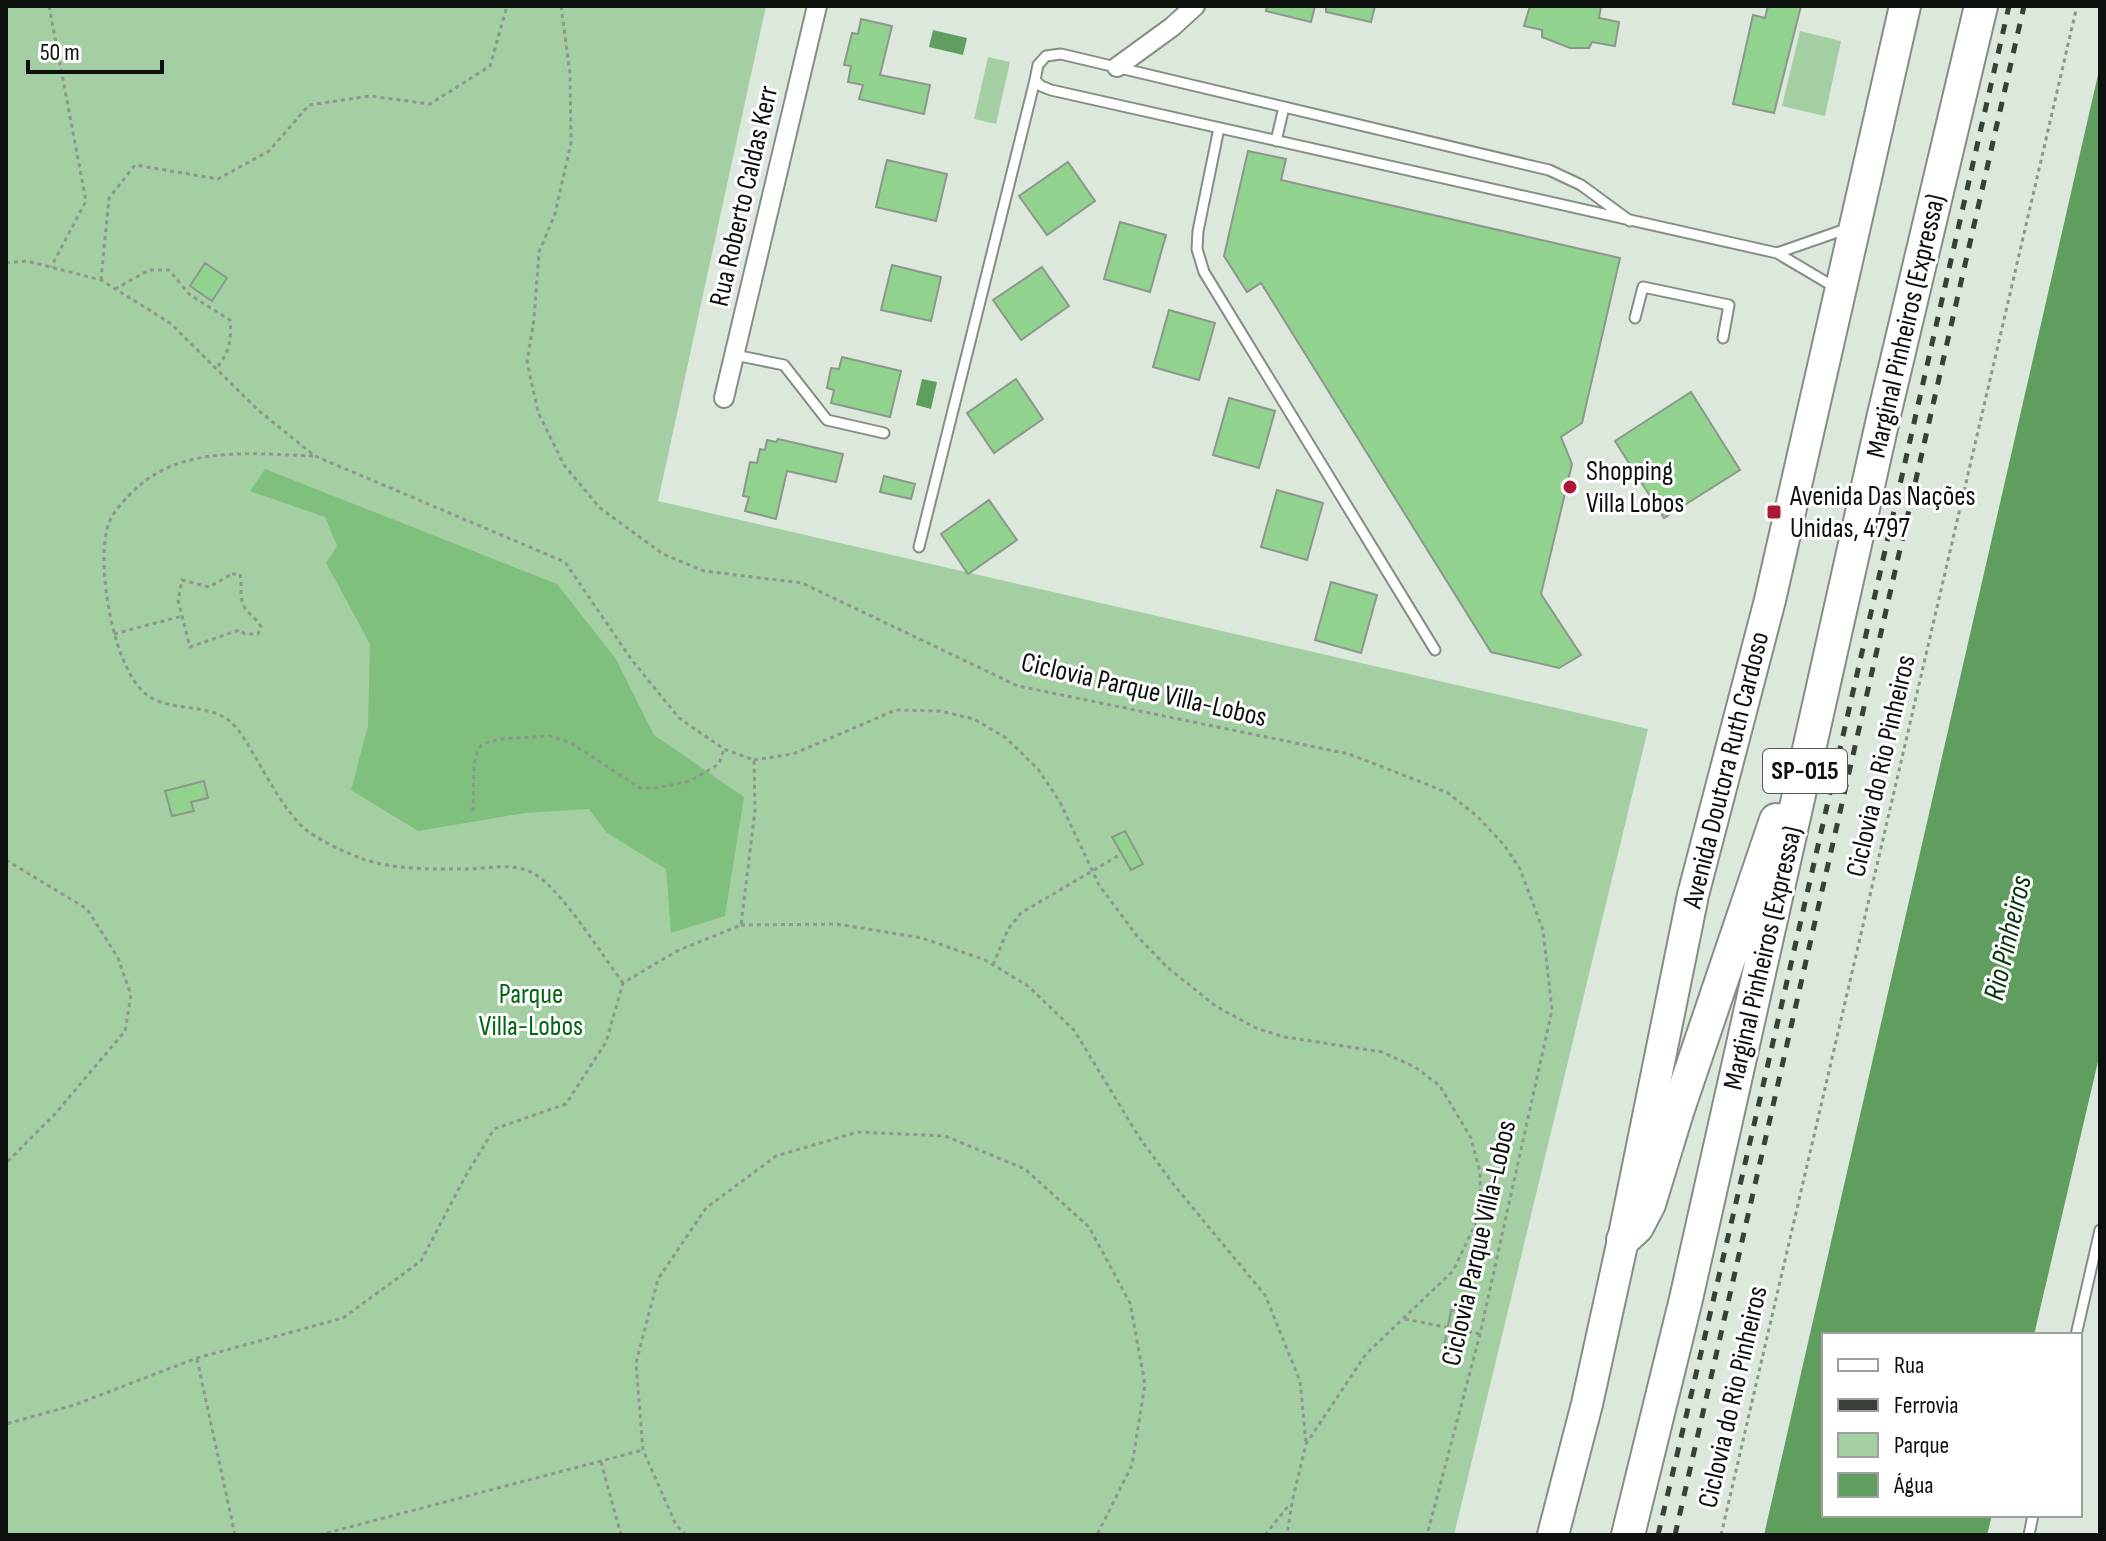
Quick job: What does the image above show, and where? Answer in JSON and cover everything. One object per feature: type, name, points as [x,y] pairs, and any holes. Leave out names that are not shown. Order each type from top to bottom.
[{"type":"highway","name":"Avenida Doutora Ruth Cardoso","points":[[1553,1535],[1587,1404],[1623,1240],[1693,895],[1770,600],[1905,6]]},
{"type":"highway","name":"Marginal Pinheiros (Expressa)","points":[[1628,1535],[1686,1299],[1883,419],[1981,6]]},
{"type":"highway","points":[[1623,1240],[1637,1227],[1649,1204],[1775,824],[1821,701]]},
{"type":"street","name":"Rua Roberto Caldas Kerr","points":[[724,398],[817,6]]},
{"type":"street","points":[[1117,67],[1195,6]]},
{"type":"lane","points":[[919,547],[1038,65],[1052,53],[1549,170],[1581,185],[1630,221]]},
{"type":"lane","points":[[1035,80],[1051,90],[1777,253],[1841,291]]},
{"type":"lane","points":[[1276,141],[1284,107]]},
{"type":"lane","points":[[1219,128],[1198,231],[1197,249],[1204,272],[1435,650]]},
{"type":"lane","points":[[1777,253],[1856,226]]},
{"type":"lane","points":[[1635,318],[1643,287],[1729,305],[1723,338]]},
{"type":"lane","points":[[735,355],[784,365],[827,420],[884,433]]},
{"type":"lane","points":[[2076,1333],[2100,1230]]},
{"type":"path","points":[[49,6],[86,201],[51,267]]},
{"type":"path","points":[[101,280],[109,198],[135,165],[218,179],[269,151],[309,105],[370,96],[430,104],[490,66],[507,6]]},
{"type":"path","name":"Ciclovia Parque Villa-Lobos","points":[[561,6],[570,74],[571,143],[555,214],[539,252],[527,362],[538,412],[564,465],[600,508],[663,554],[704,571],[802,583],[1018,686],[1349,754],[1448,793],[1477,816],[1504,845],[1520,869],[1543,930],[1552,1010],[1480,1334],[1427,1535]]},
{"type":"path","name":"Ciclovia do Rio Pinheiros","points":[[1721,1535],[2077,6]]},
{"type":"path","points":[[6,263],[27,261],[101,280],[170,323],[259,411],[315,456],[565,562],[631,659],[679,718],[724,749],[754,760],[793,754],[896,710],[940,711],[974,719],[1006,738],[1038,769],[1060,802],[1099,885],[1137,936],[1168,968],[1217,1007],[1258,1029],[1285,1037],[1382,1052],[1415,1067],[1440,1086],[1471,1138],[1480,1172],[1480,1202],[1469,1238],[1453,1271],[1366,1354],[1306,1444]]},
{"type":"path","points":[[115,289],[149,270],[169,270],[190,295],[230,320],[231,340],[227,355],[216,369]]},
{"type":"path","points":[[315,456],[246,453],[206,456],[154,474],[118,509],[107,527],[105,586],[114,634],[129,672],[145,694],[166,705],[206,711],[227,719],[304,827],[331,845],[364,859],[404,867],[468,869],[511,866],[534,873],[552,887],[623,983]]},
{"type":"path","points":[[240,574],[243,586],[241,599],[246,611],[255,617],[261,627],[258,634],[245,634],[239,630],[190,647],[182,616],[178,600],[182,580],[209,587],[226,577],[240,574]]},
{"type":"path","points":[[114,634],[182,616]]},
{"type":"path","points":[[473,811],[477,752],[482,744],[499,739],[550,736],[571,743],[640,788],[690,781],[719,764],[724,749]]},
{"type":"path","points":[[741,925],[755,810],[754,760]]},
{"type":"path","points":[[993,965],[1008,929],[1021,913],[1121,854]]},
{"type":"path","points":[[6,860],[87,909],[118,958],[131,995],[125,1031],[55,1114],[6,1163]]},
{"type":"path","points":[[6,1424],[74,1405],[197,1358],[343,1318],[421,1261],[494,1129],[566,1104],[606,1042],[623,983],[677,951],[741,925],[837,924],[922,938],[993,965],[1028,986],[1074,1030],[1148,1149],[1265,1295],[1300,1381],[1306,1444],[1287,1535]]},
{"type":"path","points":[[686,1535],[676,1525],[643,1450],[636,1363],[658,1279],[706,1208],[776,1156],[858,1132],[945,1136],[1025,1169],[1089,1227],[1130,1303],[1145,1384],[1132,1465],[1097,1535]]},
{"type":"path","points":[[1403,1318],[1480,1334]]},
{"type":"path","points":[[197,1358],[235,1535]]},
{"type":"path","points":[[319,1535],[643,1450]]},
{"type":"path","points":[[601,1462],[621,1535]]},
{"type":"path","points":[[1265,1535],[1292,1502]]},
{"type":"green space","name":"Parque Villa-Lobos","points":[[6,6],[766,6],[658,501],[1648,729],[1454,1535],[6,1535]]},
{"type":"green space","points":[[1800,31],[1841,41],[1825,116],[1782,106]]},
{"type":"green space","points":[[988,57],[1010,62],[996,124],[974,119]]},
{"type":"shaded area","points":[[265,469],[557,584],[616,659],[654,735],[744,797],[725,916],[671,933],[666,869],[607,833],[589,809],[525,813],[418,831],[351,790],[368,726],[370,644],[326,563],[337,546],[325,517],[250,491]]},
{"type":"water","points":[[933,30],[967,38],[963,55],[929,47]]},
{"type":"water","name":"Rio Pinheiros","points":[[2100,66],[2100,1053],[2034,1333],[1822,1333],[1822,1517],[1992,1517],[1987,1535],[1764,1535]]},
{"type":"water","points":[[922,379],[937,382],[931,409],[916,405]]},
{"type":"building","points":[[1267,6],[1315,6],[1311,22],[1266,11]]},
{"type":"building","points":[[1326,6],[1375,6],[1371,22],[1326,12]]},
{"type":"building","points":[[1530,6],[1601,6],[1599,18],[1619,22],[1615,46],[1592,42],[1589,48],[1570,48],[1542,37],[1542,30],[1524,26]]},
{"type":"building","points":[[1768,6],[1801,6],[1774,113],[1733,104],[1753,15],[1765,18]]},
{"type":"building","points":[[861,19],[892,26],[880,75],[930,85],[924,114],[859,99],[863,85],[848,82],[851,66],[844,65],[852,33],[858,34]]},
{"type":"building","points":[[1248,151],[1286,159],[1281,180],[1620,258],[1582,423],[1561,437],[1572,464],[1541,594],[1581,655],[1559,668],[1491,652],[1261,283],[1247,292],[1224,256]]},
{"type":"building","points":[[887,160],[947,174],[936,221],[876,207]]},
{"type":"building","points":[[1068,162],[1095,201],[1047,235],[1019,196]]},
{"type":"building","points":[[1120,222],[1166,235],[1150,292],[1104,279]]},
{"type":"building","points":[[205,263],[227,278],[212,301],[190,286]]},
{"type":"building","points":[[892,265],[941,277],[931,321],[881,310]]},
{"type":"building","points":[[1042,267],[1069,306],[1021,340],[993,300]]},
{"type":"building","points":[[1169,310],[1215,323],[1199,380],[1153,367]]},
{"type":"building","points":[[842,357],[901,371],[890,417],[831,403],[834,390],[827,388],[831,368],[839,369]]},
{"type":"building","points":[[1016,379],[1043,419],[994,453],[967,413]]},
{"type":"building","points":[[1691,392],[1740,470],[1664,518],[1615,441]]},
{"type":"building","points":[[1229,398],[1275,411],[1259,468],[1213,455]]},
{"type":"building","points":[[778,439],[843,454],[836,482],[787,471],[776,519],[745,511],[749,497],[743,496],[750,462],[757,463],[760,449],[765,450],[767,440],[776,442]]},
{"type":"building","points":[[884,476],[915,484],[911,499],[880,492]]},
{"type":"building","points":[[1277,490],[1323,503],[1307,560],[1261,547]]},
{"type":"building","points":[[989,500],[1017,540],[968,574],[941,534]]},
{"type":"building","points":[[1331,582],[1377,595],[1361,653],[1315,640]]},
{"type":"building","points":[[204,781],[208,798],[191,802],[194,811],[172,816],[165,791]]},
{"type":"building","points":[[1125,831],[1143,864],[1131,870],[1112,837]]},
{"type":"building","points":[[1451,1310],[1466,1313],[1458,1349],[1444,1346]]},
{"type":"railway","points":[[1658,1535],[2009,6]]},
{"type":"railway","points":[[1675,1535],[2024,6]]},
{"type":"place","name":"Shopping Villa Lobos","points":[[1570,487]]},
{"type":"place","name":"Avenida Das Nações Unidas, 4797","points":[[1774,512]]}]
